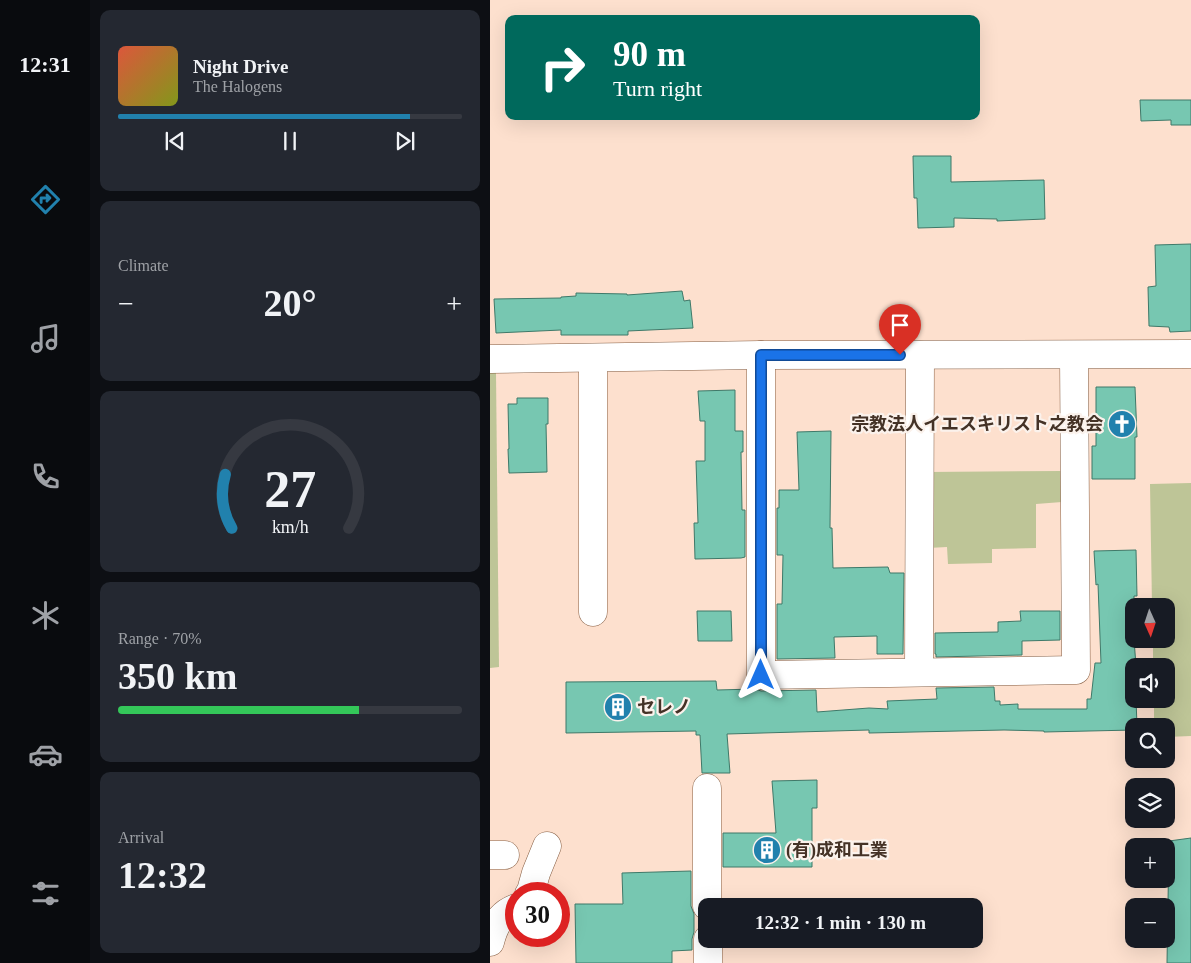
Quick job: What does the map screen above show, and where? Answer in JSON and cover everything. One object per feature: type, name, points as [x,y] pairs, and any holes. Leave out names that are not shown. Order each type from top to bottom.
[{"type":"street","points":[[490,359],[761,355],[1191,354]]},
{"type":"street","points":[[761,355],[761,675],[1076,670],[1074,355]]},
{"type":"street","points":[[919,672],[920,355]]},
{"type":"street","points":[[593,358],[593,612]]},
{"type":"street","points":[[707,788],[708,898]]},
{"type":"street","points":[[533,882],[547,846]]},
{"type":"street","points":[[490,942],[493,929],[499,919],[505,914]]},
{"type":"street","points":[[708,948],[708,963]]},
{"type":"green space","points":[[490,372],[496,372],[499,667],[490,668]]},
{"type":"green space","points":[[1062,471],[1062,502],[1036,504],[1036,548],[992,549],[992,563],[948,564],[947,547],[928,548],[927,472]]},
{"type":"green space","points":[[1191,483],[1191,736],[1175,737],[1175,718],[1154,718],[1154,708],[1175,708],[1175,658],[1153,658],[1153,648],[1175,648],[1175,598],[1152,598],[1150,484]]},
{"type":"building","points":[[1140,100],[1191,100],[1191,125],[1171,125],[1171,120],[1141,121]]},
{"type":"building","points":[[913,156],[951,156],[951,182],[1044,180],[1045,219],[997,221],[997,219],[954,218],[954,227],[918,228],[917,198],[914,198]]},
{"type":"building","points":[[1191,244],[1191,331],[1170,332],[1169,327],[1149,326],[1148,287],[1156,286],[1155,245]]},
{"type":"building","points":[[682,291],[684,301],[690,300],[693,328],[628,331],[628,335],[561,335],[561,330],[496,333],[494,299],[561,298],[576,296],[576,293],[627,295]]},
{"type":"building","points":[[1096,387],[1135,387],[1137,437],[1135,437],[1135,479],[1092,479],[1092,446],[1096,446]]},
{"type":"building","points":[[735,390],[735,431],[743,431],[743,452],[741,452],[742,510],[745,510],[745,557],[695,559],[694,523],[698,523],[696,461],[705,461],[705,421],[700,421],[698,391]]},
{"type":"building","points":[[517,398],[548,398],[548,424],[546,424],[547,472],[509,473],[508,404],[517,404]]},
{"type":"building","points":[[831,431],[830,528],[832,528],[833,568],[888,567],[890,573],[904,573],[903,654],[877,654],[877,636],[834,637],[835,658],[777,659],[777,604],[782,604],[783,555],[777,555],[779,490],[799,490],[797,432]]},
{"type":"building","points":[[1136,550],[1137,596],[1125,598],[1125,648],[1135,648],[1135,658],[1125,658],[1125,708],[1136,708],[1137,718],[1125,718],[1125,730],[1044,732],[1004,730],[869,733],[869,730],[727,734],[730,773],[702,773],[700,735],[696,735],[696,731],[566,733],[566,682],[716,681],[717,690],[816,690],[817,712],[869,708],[888,709],[887,701],[937,699],[936,688],[994,687],[995,701],[1000,701],[1000,705],[1018,704],[1018,709],[1087,709],[1087,699],[1091,699],[1095,663],[1101,663],[1098,584],[1096,585],[1094,551]]},
{"type":"building","points":[[697,611],[731,611],[732,641],[698,641]]},
{"type":"building","points":[[1020,611],[1060,611],[1060,640],[1022,641],[1022,655],[936,657],[935,633],[998,632],[998,622],[1021,621]]},
{"type":"building","points":[[817,780],[817,808],[812,808],[812,867],[723,867],[723,833],[776,833],[772,781]]},
{"type":"building","points":[[1191,838],[1191,963],[1167,963],[1167,948],[1175,948],[1175,898],[1168,898],[1168,888],[1175,888],[1175,840]]},
{"type":"building","points":[[691,871],[691,906],[694,914],[692,950],[672,951],[672,963],[576,963],[575,904],[623,904],[622,873]]},
{"type":"place","name":"宗教法人イエスキリスト之教会","points":[[1122,424]]},
{"type":"place","name":"セレノ","points":[[618,707]]},
{"type":"place","name":"(有)成和工業","points":[[767,850]]},
{"type":"route","points":[[761,675],[761,355],[900,355]]}]
